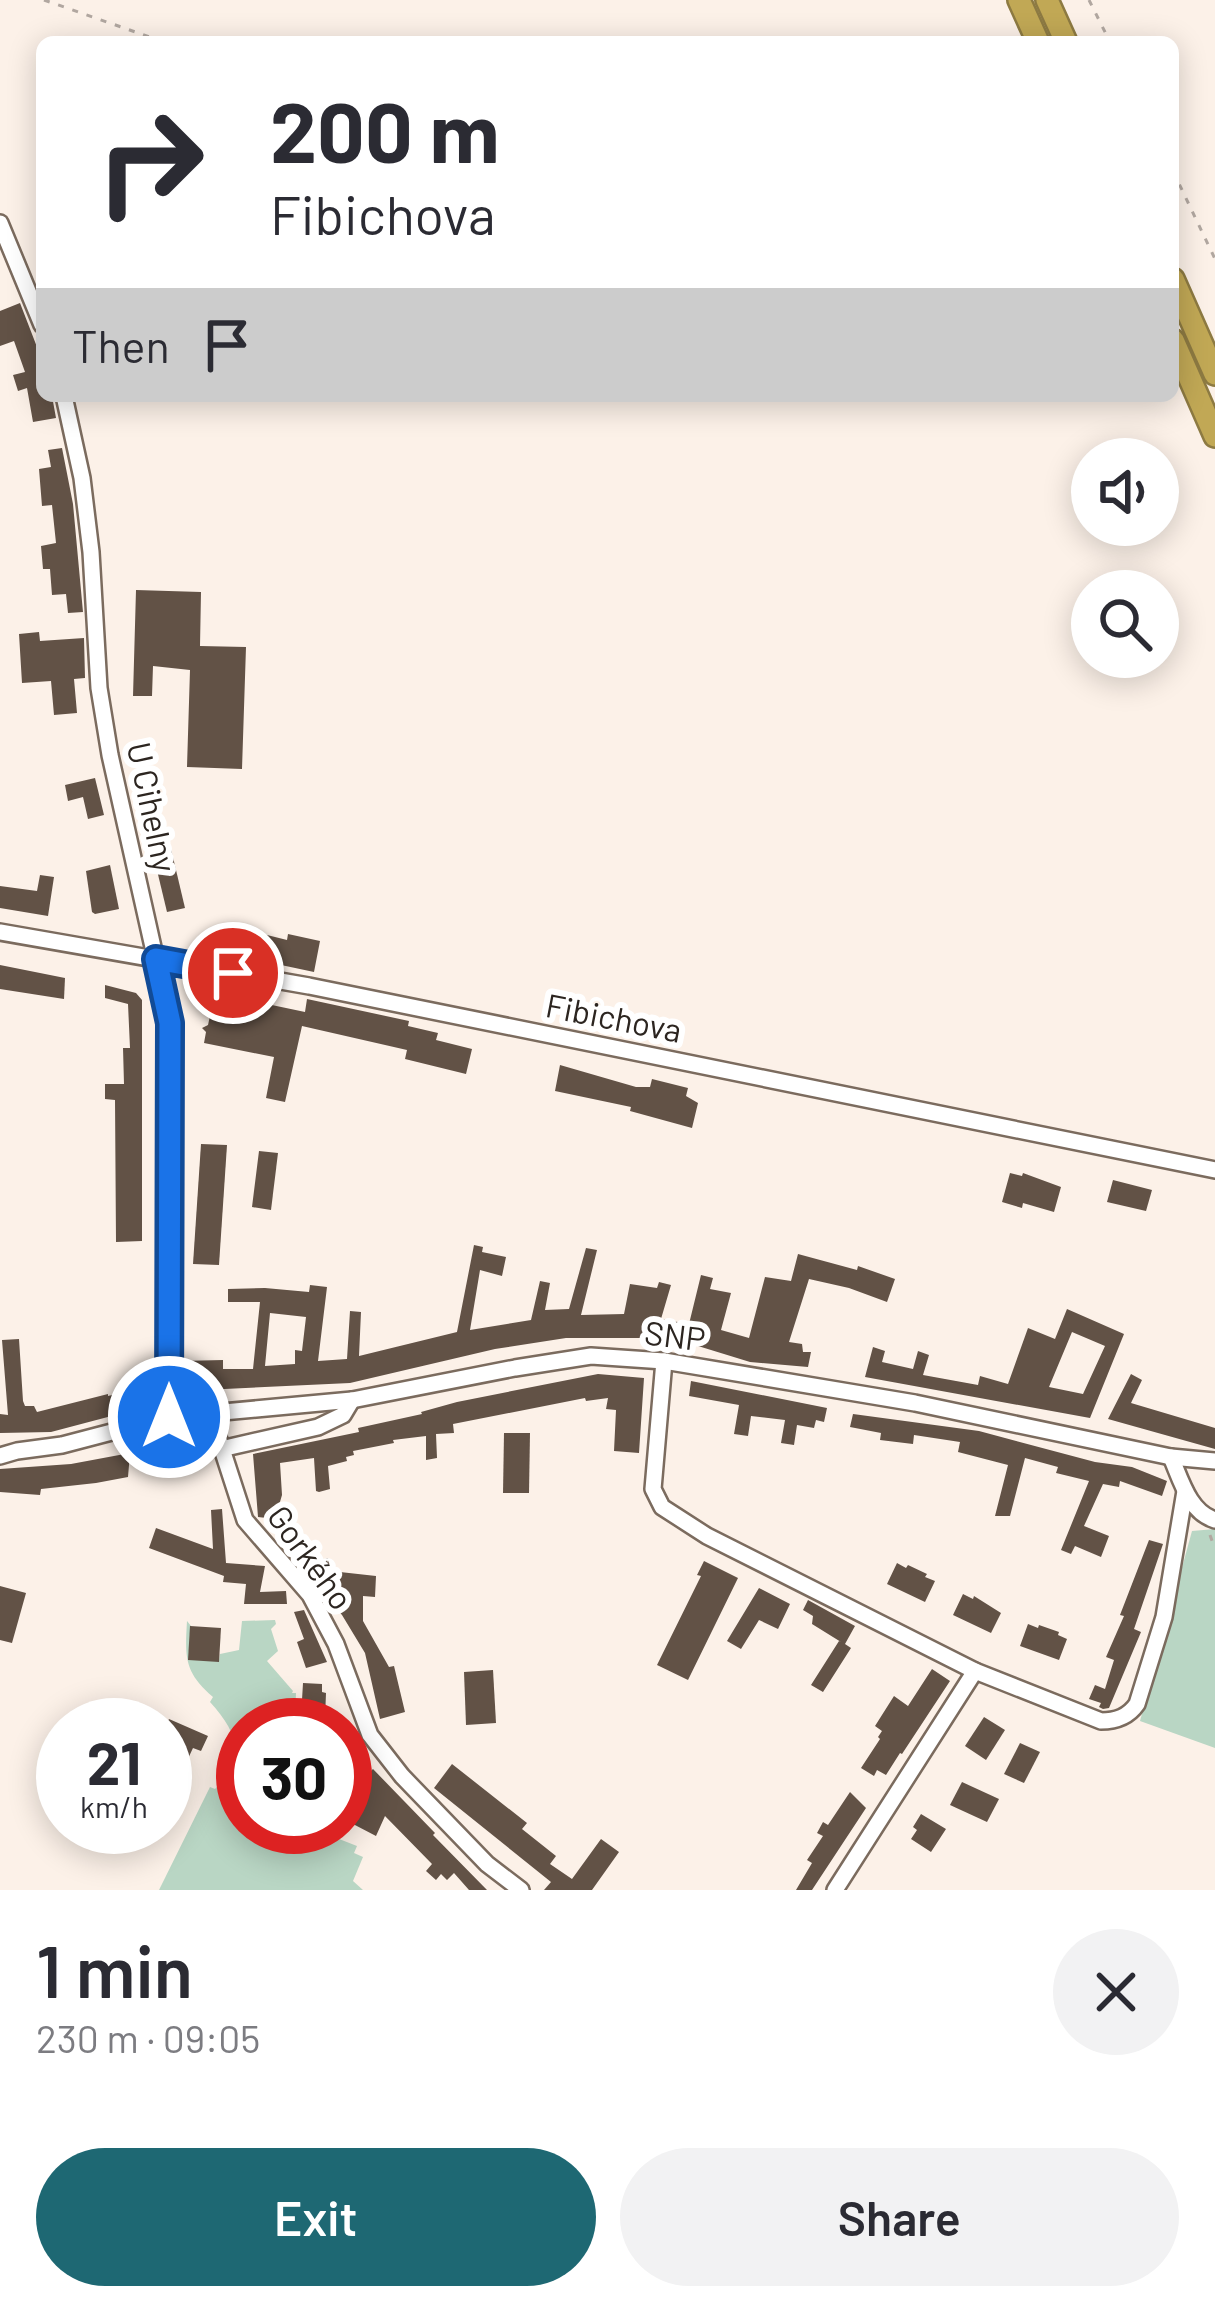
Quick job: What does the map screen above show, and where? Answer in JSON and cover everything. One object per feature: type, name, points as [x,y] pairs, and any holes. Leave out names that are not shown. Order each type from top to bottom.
[{"type":"highway","points":[[1019,0],[1035,36]]},
{"type":"highway","points":[[1047,0],[1063,36]]},
{"type":"highway","points":[[1179,293],[1215,374]]},
{"type":"highway","points":[[1179,354],[1215,436]]},
{"type":"street","points":[[0,223],[36,311]]},
{"type":"street","name":"U Cihelny","points":[[65,402],[82,478],[110,755],[170,1023],[169,1417]]},
{"type":"street","name":"Fibichova","points":[[0,932],[333,991],[1215,1170]]},
{"type":"street","name":"SNP","points":[[169,1417],[352,1400],[591,1356],[664,1361],[915,1403],[1172,1457],[1215,1461]]},
{"type":"street","points":[[664,1361],[653,1489],[662,1507],[707,1536],[974,1671],[1101,1721],[1118,1719],[1137,1703],[1164,1617],[1185,1491]]},
{"type":"street","points":[[221,1449],[318,1427],[343,1414],[352,1400]]},
{"type":"street","name":"Gorkého","points":[[210,1412],[245,1520],[310,1594],[336,1643],[370,1735],[402,1776],[487,1864],[521,1890]]},
{"type":"street","points":[[0,1456],[169,1417]]},
{"type":"street","points":[[1172,1457],[1185,1491],[1204,1516],[1215,1520]]},
{"type":"street","points":[[835,1890],[974,1671]]},
{"type":"path","points":[[44,0],[147,36]]},
{"type":"path","points":[[1090,0],[1107,36]]},
{"type":"path","points":[[1179,184],[1215,259]]},
{"type":"green space","points":[[1215,1529],[1215,1748],[1140,1721],[1192,1531]]},
{"type":"green space","points":[[275,1620],[271,1629],[278,1651],[267,1661],[296,1698],[216,1698],[216,1710],[210,1702],[213,1697],[196,1680],[188,1663],[187,1621],[191,1626],[189,1659],[219,1660],[220,1654],[239,1650],[242,1621]]},
{"type":"green space","points":[[210,1787],[215,1789],[216,1854],[356,1854],[363,1857],[353,1881],[363,1890],[159,1890],[177,1854],[192,1854],[192,1823]]},
{"type":"building","points":[[20,303],[36,344],[36,402],[53,402],[56,418],[33,422],[27,388],[18,391],[13,375],[25,372],[14,341],[0,346],[0,311]]},
{"type":"building","points":[[62,448],[73,504],[83,612],[68,613],[66,594],[52,595],[50,569],[43,569],[41,546],[56,543],[52,505],[42,506],[39,469],[51,467],[48,450]]},
{"type":"building","points":[[136,590],[201,592],[200,646],[246,647],[242,769],[187,767],[190,670],[153,666],[152,696],[133,696]]},
{"type":"building","points":[[39,632],[40,641],[84,638],[85,678],[74,679],[77,713],[54,715],[51,681],[22,683],[19,634]]},
{"type":"building","points":[[95,778],[104,815],[88,819],[83,797],[68,801],[65,785]]},
{"type":"building","points":[[167,832],[185,908],[167,912],[149,837]]},
{"type":"building","points":[[110,865],[119,909],[95,914],[86,871]]},
{"type":"building","points":[[40,875],[54,877],[48,916],[0,908],[0,886],[37,891]]},
{"type":"building","points":[[243,929],[287,940],[288,934],[320,941],[314,972],[238,956]]},
{"type":"building","points":[[0,965],[65,978],[64,999],[0,989]]},
{"type":"building","points":[[105,985],[136,993],[142,1000],[142,1241],[116,1242],[115,1100],[105,1099],[105,1084],[124,1084],[123,1048],[130,1048],[128,1004],[105,998]]},
{"type":"building","points":[[215,993],[305,1012],[307,999],[409,1021],[408,1026],[438,1033],[436,1040],[472,1049],[466,1074],[405,1059],[407,1050],[302,1026],[285,1102],[266,1098],[274,1057],[204,1043],[202,1028],[208,1025]]},
{"type":"building","points":[[560,1065],[636,1087],[650,1087],[652,1079],[688,1088],[686,1096],[698,1103],[692,1128],[630,1111],[631,1107],[555,1091]]},
{"type":"building","points":[[201,1144],[227,1145],[219,1265],[193,1264]]},
{"type":"building","points":[[259,1151],[278,1153],[271,1210],[252,1207]]},
{"type":"building","points":[[1010,1173],[1061,1187],[1054,1212],[1002,1202]]},
{"type":"building","points":[[1113,1180],[1152,1190],[1146,1211],[1107,1202]]},
{"type":"building","points":[[474,1245],[483,1247],[482,1252],[506,1257],[502,1276],[480,1270],[470,1330],[531,1320],[540,1281],[550,1283],[545,1310],[569,1309],[586,1248],[597,1250],[581,1315],[624,1314],[630,1284],[657,1288],[659,1282],[671,1285],[661,1319],[689,1324],[701,1275],[713,1278],[710,1289],[731,1293],[721,1330],[749,1338],[765,1277],[791,1281],[798,1254],[895,1279],[887,1302],[809,1279],[789,1342],[811,1352],[808,1367],[750,1362],[655,1338],[566,1338],[495,1349],[350,1383],[182,1391],[181,1361],[223,1360],[223,1369],[253,1369],[260,1302],[228,1302],[228,1289],[309,1292],[310,1285],[327,1287],[318,1361],[347,1359],[350,1311],[361,1312],[359,1356],[457,1332]],"holes":[[[270,1313],[306,1317],[302,1351],[295,1350],[295,1364],[265,1366]]]},
{"type":"building","points":[[1067,1309],[1124,1334],[1090,1418],[865,1377],[873,1347],[885,1351],[882,1362],[913,1369],[918,1351],[929,1355],[923,1375],[978,1385],[980,1376],[1008,1384],[1028,1328],[1055,1339]],"holes":[[[1072,1332],[1105,1346],[1083,1394],[1049,1387]]]},
{"type":"building","points":[[19,1339],[23,1401],[37,1412],[155,1385],[157,1404],[51,1432],[0,1433],[0,1414],[8,1415],[2,1340]]},
{"type":"building","points":[[598,1374],[644,1378],[639,1453],[614,1451],[616,1410],[606,1409],[608,1398],[585,1398],[453,1424],[454,1433],[436,1434],[437,1458],[426,1460],[426,1436],[353,1451],[347,1461],[328,1466],[330,1489],[319,1492],[314,1458],[280,1463],[282,1495],[275,1519],[258,1517],[253,1454],[359,1432],[358,1428],[457,1402]]},
{"type":"building","points":[[1131,1374],[1142,1380],[1131,1403],[1215,1428],[1215,1449],[1108,1419]]},
{"type":"building","points":[[691,1381],[827,1408],[824,1422],[816,1420],[814,1428],[797,1425],[794,1445],[781,1443],[785,1420],[751,1416],[748,1436],[734,1434],[739,1405],[689,1396]]},
{"type":"building","points":[[853,1414],[979,1431],[1095,1462],[1132,1467],[1167,1481],[1162,1496],[1120,1481],[1119,1487],[1103,1484],[1084,1526],[1109,1536],[1101,1557],[1075,1546],[1071,1554],[1061,1550],[1089,1481],[1056,1473],[1058,1467],[1025,1458],[1010,1516],[995,1516],[1008,1465],[958,1452],[960,1442],[914,1435],[913,1444],[880,1440],[881,1433],[850,1427]]},
{"type":"building","points":[[504,1433],[530,1433],[529,1493],[503,1493]]},
{"type":"building","points":[[187,1434],[203,1439],[201,1456],[165,1466],[158,1451],[161,1443]]},
{"type":"building","points":[[130,1453],[128,1477],[41,1489],[40,1495],[0,1492],[0,1469],[71,1464]]},
{"type":"building","points":[[222,1509],[226,1563],[265,1566],[260,1592],[286,1591],[287,1604],[244,1604],[246,1584],[223,1582],[224,1576],[149,1548],[156,1528],[213,1549],[211,1510]]},
{"type":"building","points":[[1149,1540],[1163,1544],[1134,1629],[1141,1632],[1109,1708],[1103,1709],[1101,1703],[1089,1699],[1095,1685],[1105,1689],[1114,1660],[1106,1657]]},
{"type":"building","points":[[328,1558],[331,1571],[376,1576],[375,1597],[363,1596],[363,1621],[389,1667],[394,1666],[405,1712],[380,1719],[365,1653],[306,1567]]},
{"type":"building","points":[[704,1561],[738,1578],[688,1680],[657,1665]]},
{"type":"building","points":[[897,1563],[935,1581],[925,1602],[887,1584]]},
{"type":"building","points":[[0,1586],[26,1593],[12,1643],[0,1640]]},
{"type":"building","points":[[759,1588],[790,1604],[778,1629],[759,1620],[741,1649],[727,1641]]},
{"type":"building","points":[[963,1594],[1001,1613],[991,1633],[953,1615]]},
{"type":"building","points":[[808,1600],[855,1626],[845,1644],[851,1648],[823,1692],[811,1685],[841,1642],[812,1624],[813,1616],[803,1610]]},
{"type":"building","points":[[304,1610],[327,1662],[306,1668],[297,1642],[304,1639],[294,1612]]},
{"type":"building","points":[[1028,1624],[1059,1632],[1067,1639],[1059,1660],[1020,1646]]},
{"type":"building","points":[[190,1626],[221,1628],[219,1662],[188,1660]]},
{"type":"building","points":[[932,1669],[950,1681],[902,1754],[886,1775],[877,1770],[874,1776],[861,1768],[880,1739],[882,1731],[875,1726],[894,1696],[908,1706]]},
{"type":"building","points":[[493,1670],[496,1723],[466,1725],[464,1672]]},
{"type":"building","points":[[303,1683],[322,1684],[326,1693],[326,1698],[302,1698]]},
{"type":"building","points":[[984,1717],[1005,1730],[986,1760],[965,1746]]},
{"type":"building","points":[[192,1729],[208,1736],[201,1751],[193,1748]]},
{"type":"building","points":[[1020,1743],[1040,1752],[1024,1783],[1004,1774]]},
{"type":"building","points":[[452,1764],[527,1823],[522,1829],[556,1856],[550,1864],[572,1879],[601,1839],[619,1852],[592,1890],[544,1890],[551,1882],[434,1788]]},
{"type":"building","points":[[372,1770],[487,1890],[469,1890],[454,1873],[447,1880],[441,1874],[436,1880],[426,1871],[432,1864],[385,1816],[376,1836],[372,1834]]},
{"type":"building","points":[[962,1782],[999,1799],[987,1822],[950,1805]]},
{"type":"building","points":[[850,1792],[866,1808],[812,1890],[796,1890],[823,1836],[817,1833],[823,1822],[828,1825]]},
{"type":"building","points":[[921,1814],[946,1829],[931,1852],[911,1839]]},
{"type":"route","points":[[169,1417],[170,1023],[156,959],[233,973]]}]
